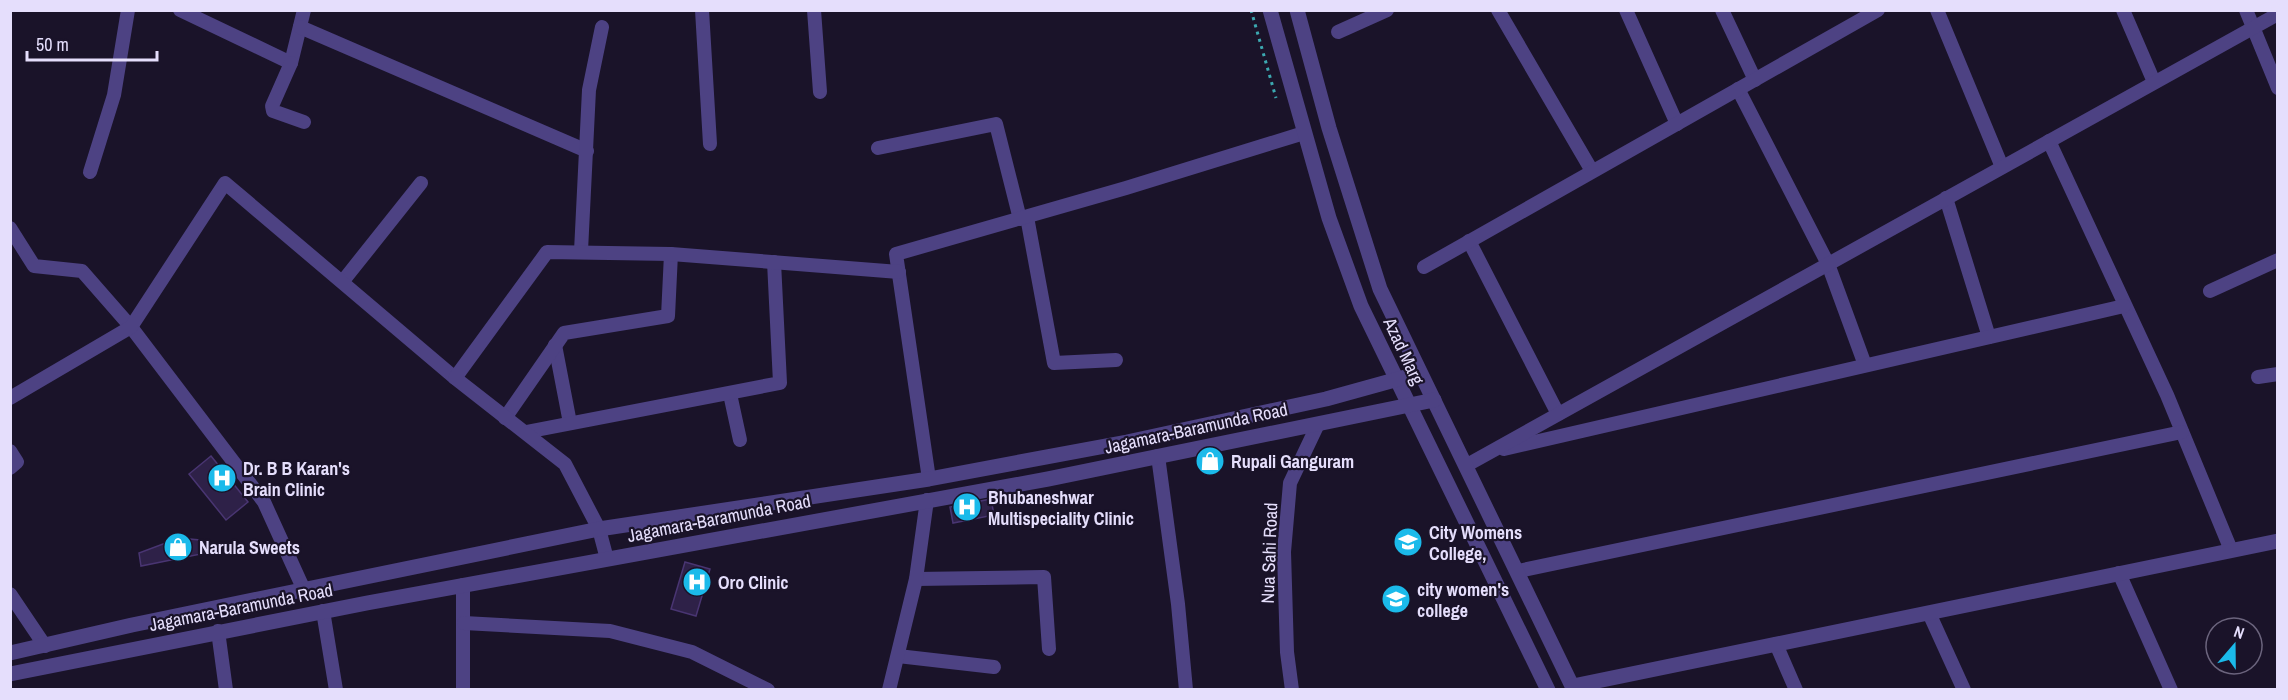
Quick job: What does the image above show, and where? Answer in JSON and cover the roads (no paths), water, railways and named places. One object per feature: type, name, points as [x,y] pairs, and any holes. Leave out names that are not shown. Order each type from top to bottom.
[{"type":"street","points":[[90,172],[114,95],[128,10]]},
{"type":"street","points":[[180,10],[291,63]]},
{"type":"street","points":[[304,10],[291,63],[272,106],[273,111],[304,122]]},
{"type":"street","points":[[702,10],[710,144]]},
{"type":"street","points":[[814,10],[820,92]]},
{"type":"street","name":"Azad Marg","points":[[1270,10],[1333,229],[1361,306],[1548,690]]},
{"type":"street","name":"Azad Marg","points":[[1297,10],[1361,235],[1380,289],[1573,688]]},
{"type":"street","points":[[1338,32],[1387,10]]},
{"type":"street","points":[[1498,10],[1592,171]]},
{"type":"street","points":[[1626,10],[1677,124]]},
{"type":"street","points":[[1722,10],[1755,80]]},
{"type":"street","points":[[1424,267],[1878,10]]},
{"type":"street","points":[[1937,10],[2002,167]]},
{"type":"street","points":[[2123,10],[2154,82]]},
{"type":"street","points":[[2246,10],[2277,88]]},
{"type":"street","points":[[1467,465],[2277,14]]},
{"type":"street","points":[[300,27],[587,151]]},
{"type":"street","points":[[581,251],[589,90],[602,27]]},
{"type":"street","points":[[1738,89],[1828,264],[1865,365]]},
{"type":"street","points":[[878,148],[996,124],[1023,218],[1054,363],[1116,360]]},
{"type":"street","points":[[929,479],[896,254],[1304,133]]},
{"type":"street","points":[[2049,141],[2182,432],[2231,550]]},
{"type":"street","points":[[10,398],[131,327],[225,183],[455,378],[565,464],[599,528],[607,559]]},
{"type":"street","points":[[343,281],[422,183]]},
{"type":"street","points":[[1946,198],[1989,337]]},
{"type":"street","points":[[12,235],[34,266],[82,271],[131,327],[264,502],[304,590]]},
{"type":"street","points":[[1469,241],[1558,414]]},
{"type":"street","points":[[455,378],[547,252],[671,254],[899,272]]},
{"type":"street","points":[[505,418],[564,333],[668,316],[671,254]]},
{"type":"street","points":[[2211,291],[2277,260]]},
{"type":"street","points":[[526,432],[780,383],[774,262]]},
{"type":"street","points":[[1488,452],[2124,306]]},
{"type":"street","points":[[555,345],[570,423]]},
{"type":"street","name":"Jagamara-Baramunda Road","points":[[10,653],[132,625],[599,528],[929,479],[1127,442],[1326,399],[1420,373]]},
{"type":"street","points":[[2258,377],[2277,374]]},
{"type":"street","points":[[730,394],[740,440]]},
{"type":"street","name":"Jagamara-Baramunda Road","points":[[10,674],[323,611],[1158,456],[1434,400]]},
{"type":"street","name":"Nua Sahi Road","points":[[1292,690],[1287,652],[1284,552],[1290,483],[1318,424]]},
{"type":"street","points":[[1518,571],[2182,432]]},
{"type":"street","points":[[10,451],[17,462],[10,468]]},
{"type":"street","points":[[1158,456],[1178,604],[1186,690]]},
{"type":"street","points":[[889,690],[916,579],[927,500]]},
{"type":"street","points":[[1573,688],[2277,541]]},
{"type":"street","points":[[2119,573],[2171,690]]},
{"type":"street","points":[[916,579],[1044,576],[1049,649]]},
{"type":"street","points":[[463,585],[463,690]]},
{"type":"street","points":[[10,594],[45,646]]},
{"type":"street","points":[[323,611],[336,690]]},
{"type":"street","points":[[1929,613],[1964,690]]},
{"type":"street","points":[[464,623],[610,631],[692,652],[768,690]]},
{"type":"street","points":[[218,632],[226,690]]},
{"type":"street","points":[[1776,644],[1796,690]]},
{"type":"street","points":[[898,656],[994,667]]},
{"type":"place","name":"Rupali Ganguram","points":[[1210,461]]},
{"type":"place","name":"Dr. B B Karan's Brain Clinic","points":[[222,478]]},
{"type":"place","name":"Bhubaneshwar Multispeciality Clinic","points":[[967,507]]},
{"type":"place","name":"City Womens College,","points":[[1408,542]]},
{"type":"place","name":"Narula Sweets","points":[[178,547]]},
{"type":"place","name":"Oro Clinic","points":[[697,582]]},
{"type":"place","name":"city women's college","points":[[1396,599]]}]
